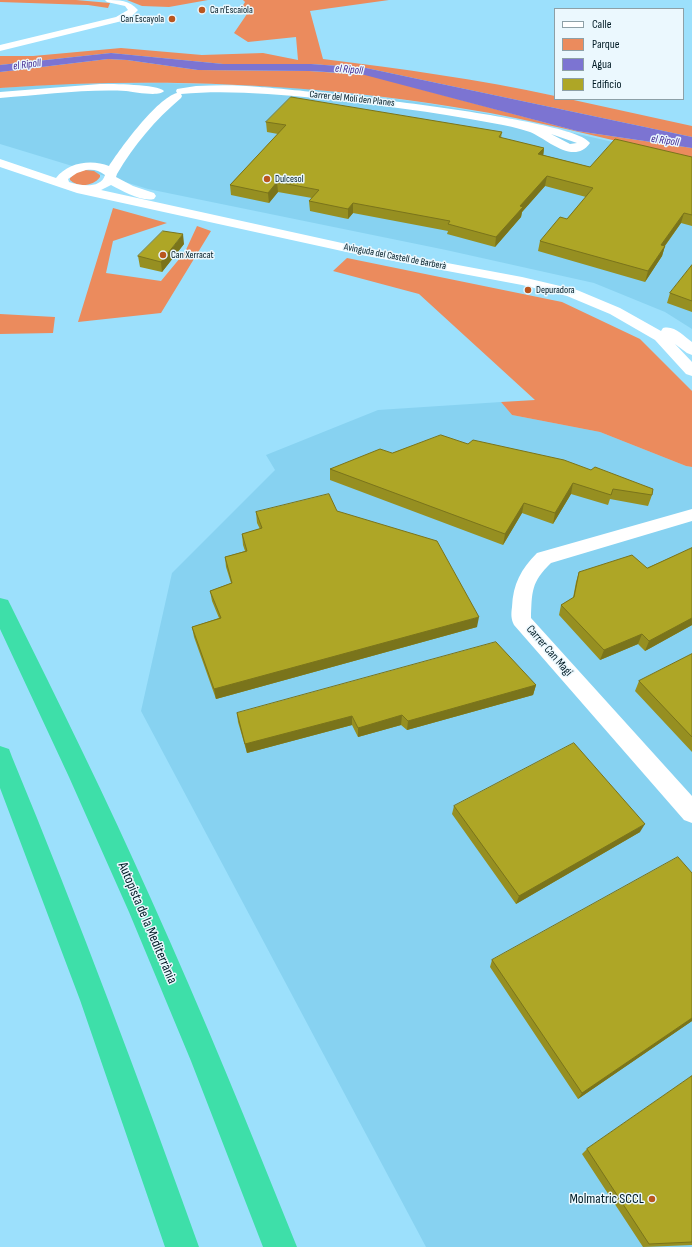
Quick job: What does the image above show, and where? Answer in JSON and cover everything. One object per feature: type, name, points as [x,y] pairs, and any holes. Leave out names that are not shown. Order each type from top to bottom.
[{"type":"highway","name":"Autopista de la Mediterrània","points":[[0,606],[104,824],[160,951],[226,1109],[280,1247]]},
{"type":"highway","points":[[0,757],[61,910],[146,1142],[182,1247]]},
{"type":"street","points":[[0,48],[119,19],[128,15],[133,10],[133,7],[128,4],[110,0]]},
{"type":"street","points":[[0,95],[114,88],[160,93],[156,105],[118,148],[93,166],[76,168],[58,166]]},
{"type":"street","name":"Carrer del Molí den Planes","points":[[160,93],[166,97],[179,93],[218,89],[273,91],[354,98],[461,114],[522,126]]},
{"type":"street","points":[[77,189],[85,190],[101,186],[110,176],[121,156],[164,106],[179,93]]},
{"type":"street","points":[[0,155],[43,165]]},
{"type":"street","points":[[0,163],[64,185]]},
{"type":"street","name":"Avinguda del Castell de Barberà","points":[[93,166],[104,169],[110,176],[129,189],[174,205],[359,239],[571,284],[642,314],[680,339],[692,350]]},
{"type":"street","points":[[64,185],[62,178],[65,174],[76,168]]},
{"type":"street","name":"Avinguda del Castell de Barberà","points":[[64,185],[351,249],[522,281],[572,293],[615,311],[660,337],[692,371]]},
{"type":"street","name":"Carrer Can Magí","points":[[692,515],[544,558],[532,569],[522,590],[521,620],[692,813]]},
{"type":"shaded area","points":[[163,83],[293,87],[419,102],[490,114],[692,160],[692,329],[665,312],[594,283],[446,250],[148,189],[0,144],[0,88],[60,84]]},
{"type":"shaded area","points":[[501,402],[512,415],[600,432],[692,467],[692,1247],[426,1247],[141,711],[172,573],[275,470],[266,455],[378,410]]},
{"type":"green space","points":[[0,0],[76,0],[110,3],[108,8],[88,5],[0,2]]},
{"type":"green space","points":[[127,0],[208,0],[169,7],[142,6]]},
{"type":"green space","points":[[243,0],[389,0],[310,11],[323,59],[498,84],[554,96],[554,100],[574,100],[692,126],[692,137],[366,68],[311,64],[223,64],[111,53],[0,65],[0,56],[33,56],[121,48],[202,55],[263,53],[298,60],[296,37],[248,42],[234,33],[247,14],[241,9],[245,2]]},
{"type":"green space","points":[[108,59],[127,60],[198,70],[309,71],[368,75],[577,131],[692,148],[692,160],[515,118],[430,103],[369,95],[308,89],[184,83],[61,84],[0,88],[0,72]]},
{"type":"green space","points":[[85,170],[94,171],[100,175],[100,177],[94,182],[86,185],[73,183],[70,180],[75,173]]},
{"type":"green space","points":[[113,208],[167,223],[113,241],[106,273],[161,281],[185,252],[197,226],[211,231],[161,313],[78,322]]},
{"type":"green space","points":[[347,258],[562,302],[640,339],[692,391],[692,467],[600,432],[512,415],[501,402],[535,400],[419,294],[333,271]]},
{"type":"green space","points":[[0,314],[55,317],[53,333],[0,334]]},
{"type":"water","name":"el Ripoll","points":[[111,53],[223,64],[311,64],[366,68],[692,137],[692,148],[577,131],[361,74],[309,71],[198,70],[127,60],[108,59],[0,72],[0,65]]},
{"type":"building","points":[[291,97],[502,132],[499,137],[544,148],[538,154],[590,167],[615,139],[692,157],[692,215],[684,213],[661,245],[665,246],[648,271],[540,241],[560,217],[567,219],[593,188],[547,176],[520,206],[523,207],[496,237],[448,224],[450,221],[353,203],[348,209],[309,201],[319,190],[277,182],[268,193],[230,185],[286,125],[266,122]]},
{"type":"building","points":[[163,231],[183,234],[161,262],[138,256]]},
{"type":"building","points":[[692,265],[692,301],[670,293]]},
{"type":"building","points":[[441,435],[468,444],[473,440],[564,460],[591,470],[595,467],[653,489],[652,495],[613,489],[611,495],[573,483],[555,513],[524,503],[505,534],[330,469],[380,449],[392,453]]},
{"type":"building","points":[[329,494],[337,511],[437,541],[479,617],[214,689],[192,627],[221,618],[210,591],[232,583],[225,557],[247,551],[242,534],[262,528],[256,512]]},
{"type":"building","points":[[692,548],[692,618],[649,641],[642,634],[604,650],[561,605],[574,597],[579,572],[632,555],[647,568]]},
{"type":"building","points":[[496,642],[536,685],[408,721],[402,715],[358,728],[352,716],[245,744],[237,713]]},
{"type":"building","points":[[692,654],[692,737],[639,681]]},
{"type":"building","points":[[574,743],[645,824],[519,896],[454,806]]},
{"type":"building","points":[[678,857],[692,873],[692,1018],[582,1093],[492,960]]},
{"type":"building","name":"Molmatric SCCL","points":[[692,1076],[692,1242],[649,1244],[587,1149]]},
{"type":"place","name":"Ca n'Escaiola","points":[[202,10]]},
{"type":"place","name":"Can Escayola","points":[[172,19]]},
{"type":"place","name":"Dulcesol","points":[[267,179]]},
{"type":"place","name":"Can Xerracat","points":[[163,255]]},
{"type":"place","name":"Depuradora","points":[[528,290]]},
{"type":"place","name":"Molmatric SCCL","points":[[652,1199]]}]
